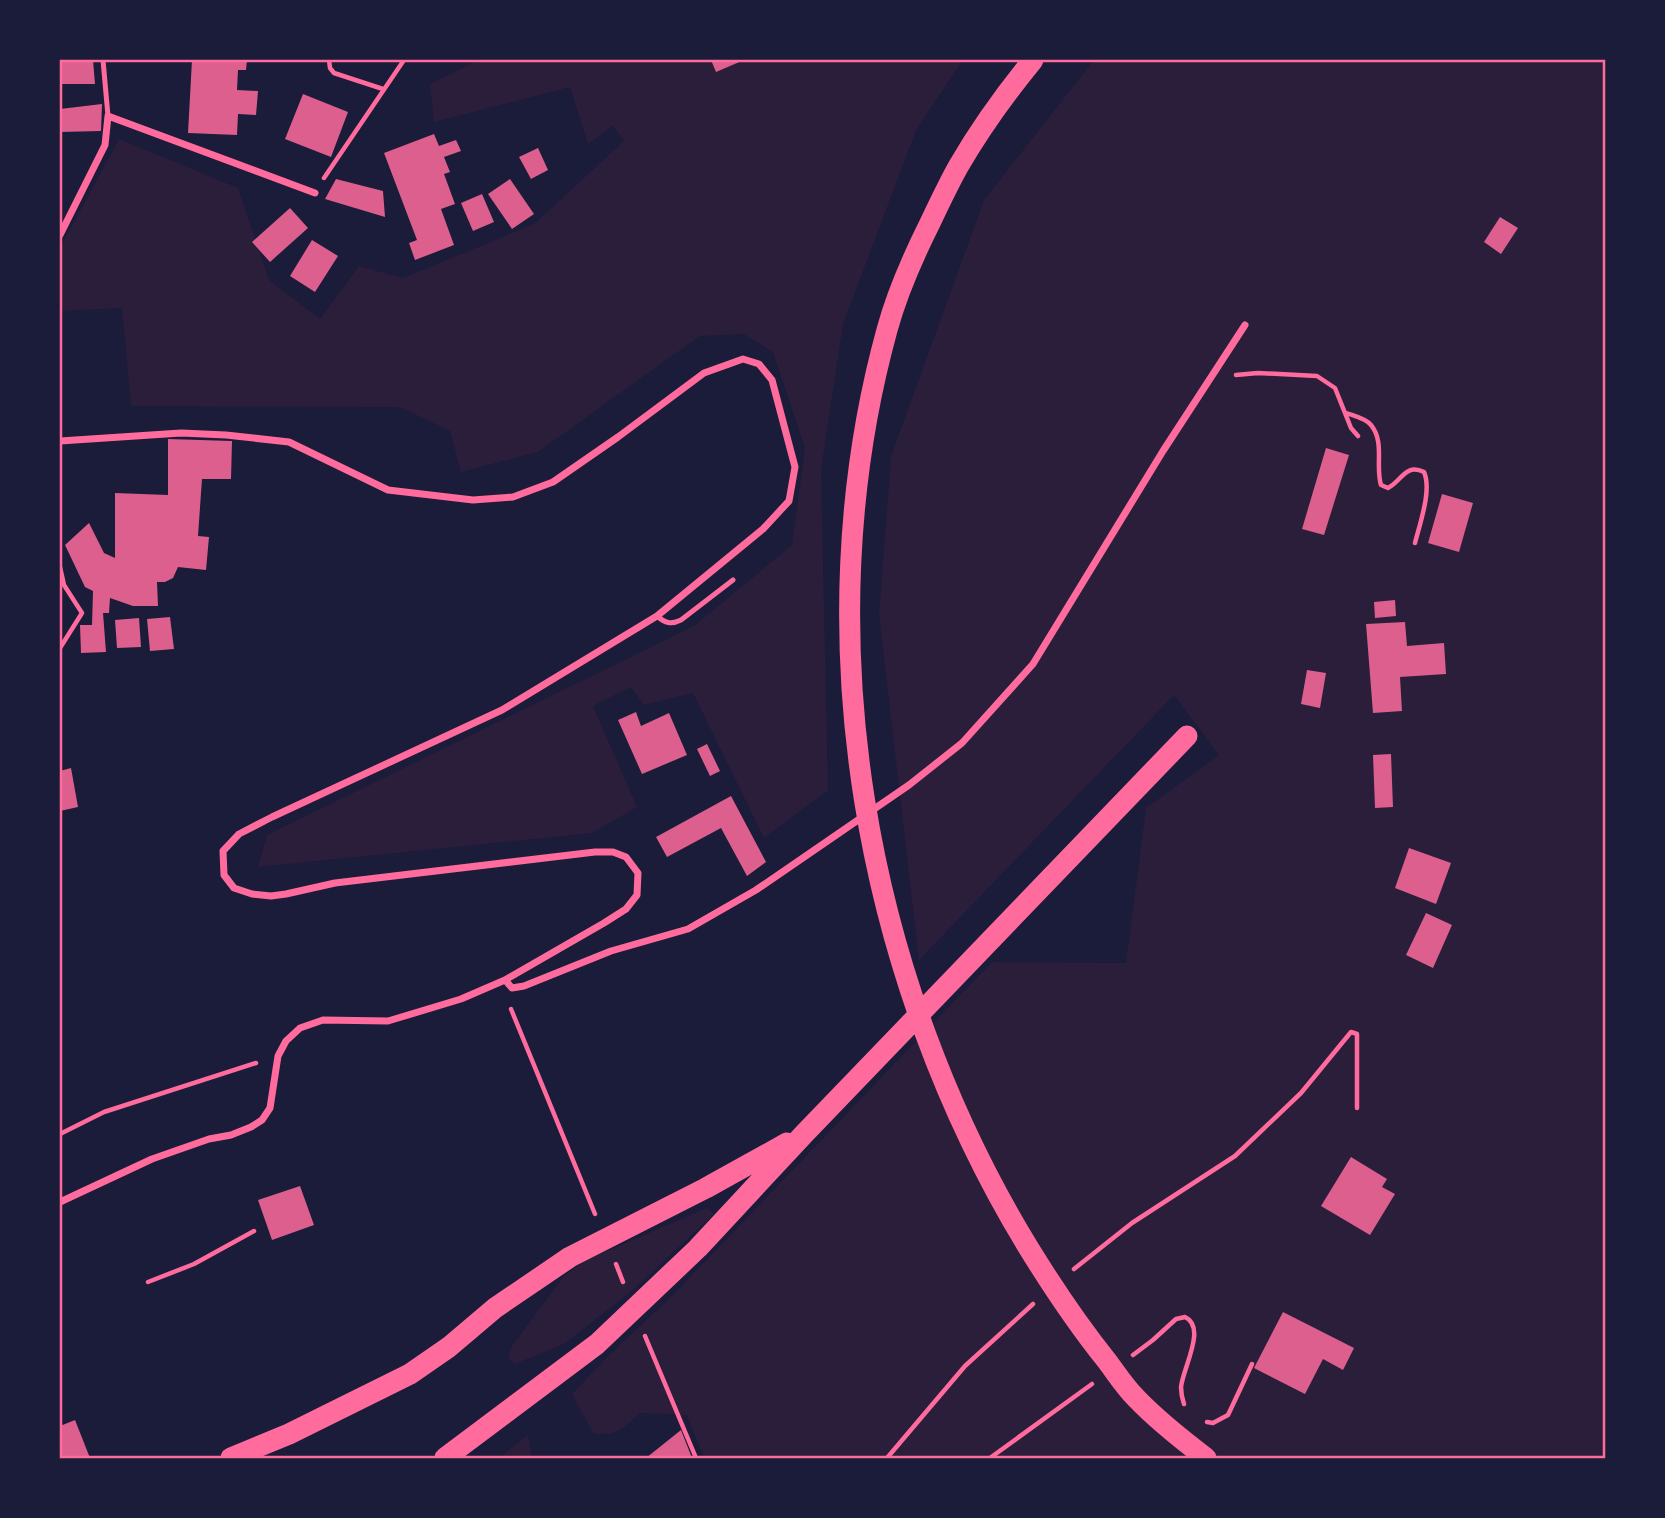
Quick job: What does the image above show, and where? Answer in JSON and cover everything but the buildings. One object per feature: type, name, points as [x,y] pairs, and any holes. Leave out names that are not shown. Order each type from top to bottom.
[{"type":"highway","points":[[1033,60],[983,127],[957,169],[911,263],[888,327],[866,416],[853,517],[851,666],[857,740],[881,887],[900,959],[928,1042],[981,1163],[1050,1283],[1090,1340],[1133,1395],[1171,1431],[1206,1458]]},
{"type":"highway","points":[[445,1458],[597,1344],[698,1248],[1187,736]]},
{"type":"highway","points":[[231,1458],[289,1434],[410,1374],[449,1347],[495,1308],[570,1257],[706,1188],[804,1134]]},
{"type":"street","points":[[60,234],[105,145],[108,116],[315,193]]},
{"type":"street","points":[[505,980],[512,988],[524,986],[611,951],[688,929],[756,890],[909,785],[962,743],[1033,664],[1163,451],[1245,325]]},
{"type":"street","points":[[60,441],[181,433],[289,442],[388,490],[473,500],[513,497],[553,482],[704,373],[743,359],[759,364],[772,380],[795,467],[789,501],[763,529],[657,616],[502,710],[272,817],[239,834],[223,851],[224,875],[234,888],[271,896],[335,883],[614,852],[626,857],[638,873],[637,895],[625,909],[505,980],[461,999],[388,1021],[335,1020],[309,1024],[293,1033],[281,1048],[273,1098],[262,1120],[231,1135],[209,1139],[152,1159],[60,1202]]},
{"type":"lane","points":[[103,60],[108,116]]},
{"type":"lane","points":[[657,616],[664,622],[673,624],[733,580]]},
{"type":"path","points":[[328,60],[334,73],[383,89]]},
{"type":"path","points":[[315,193],[404,60]]},
{"type":"path","points":[[1210,379],[1258,373],[1317,376],[1335,388],[1351,428],[1358,436]]},
{"type":"path","points":[[1346,413],[1371,425],[1378,439],[1378,476],[1381,485],[1388,488],[1393,486],[1410,470],[1417,468],[1424,471],[1427,491],[1415,543]]},
{"type":"path","points":[[60,567],[64,585],[82,613],[60,648]]},
{"type":"path","points":[[1066,1276],[1132,1223],[1235,1156],[1301,1093],[1350,1032],[1357,1034],[1357,1108]]},
{"type":"path","points":[[60,1134],[104,1112],[278,1056]]},
{"type":"path","points":[[148,1282],[194,1264],[254,1231]]},
{"type":"path","points":[[887,1458],[965,1366],[1038,1300]]},
{"type":"shaded area","points":[[479,60],[963,60],[917,128],[843,324],[821,470],[828,790],[764,838],[693,693],[644,705],[631,687],[593,706],[637,807],[592,833],[258,867],[267,835],[694,626],[792,545],[805,448],[773,352],[744,334],[700,336],[538,452],[461,472],[450,431],[400,407],[131,406],[122,308],[60,311],[60,248],[119,139],[238,188],[269,280],[320,319],[359,266],[403,278],[534,224],[624,141],[613,126],[588,144],[570,87],[434,122],[430,84]]},
{"type":"shaded area","points":[[1094,60],[1605,60],[1605,1458],[704,1458],[687,1415],[640,1413],[614,1433],[593,1433],[572,1394],[669,1299],[992,962],[1126,963],[1146,808],[1219,755],[1174,695],[919,960],[879,614],[891,456],[984,200]]},
{"type":"shaded area","points":[[707,1208],[714,1214],[634,1289],[564,1344],[515,1364],[508,1358],[512,1346],[564,1276],[586,1260]]},
{"type":"shaded area","points":[[528,1435],[532,1458],[499,1458]]}]
